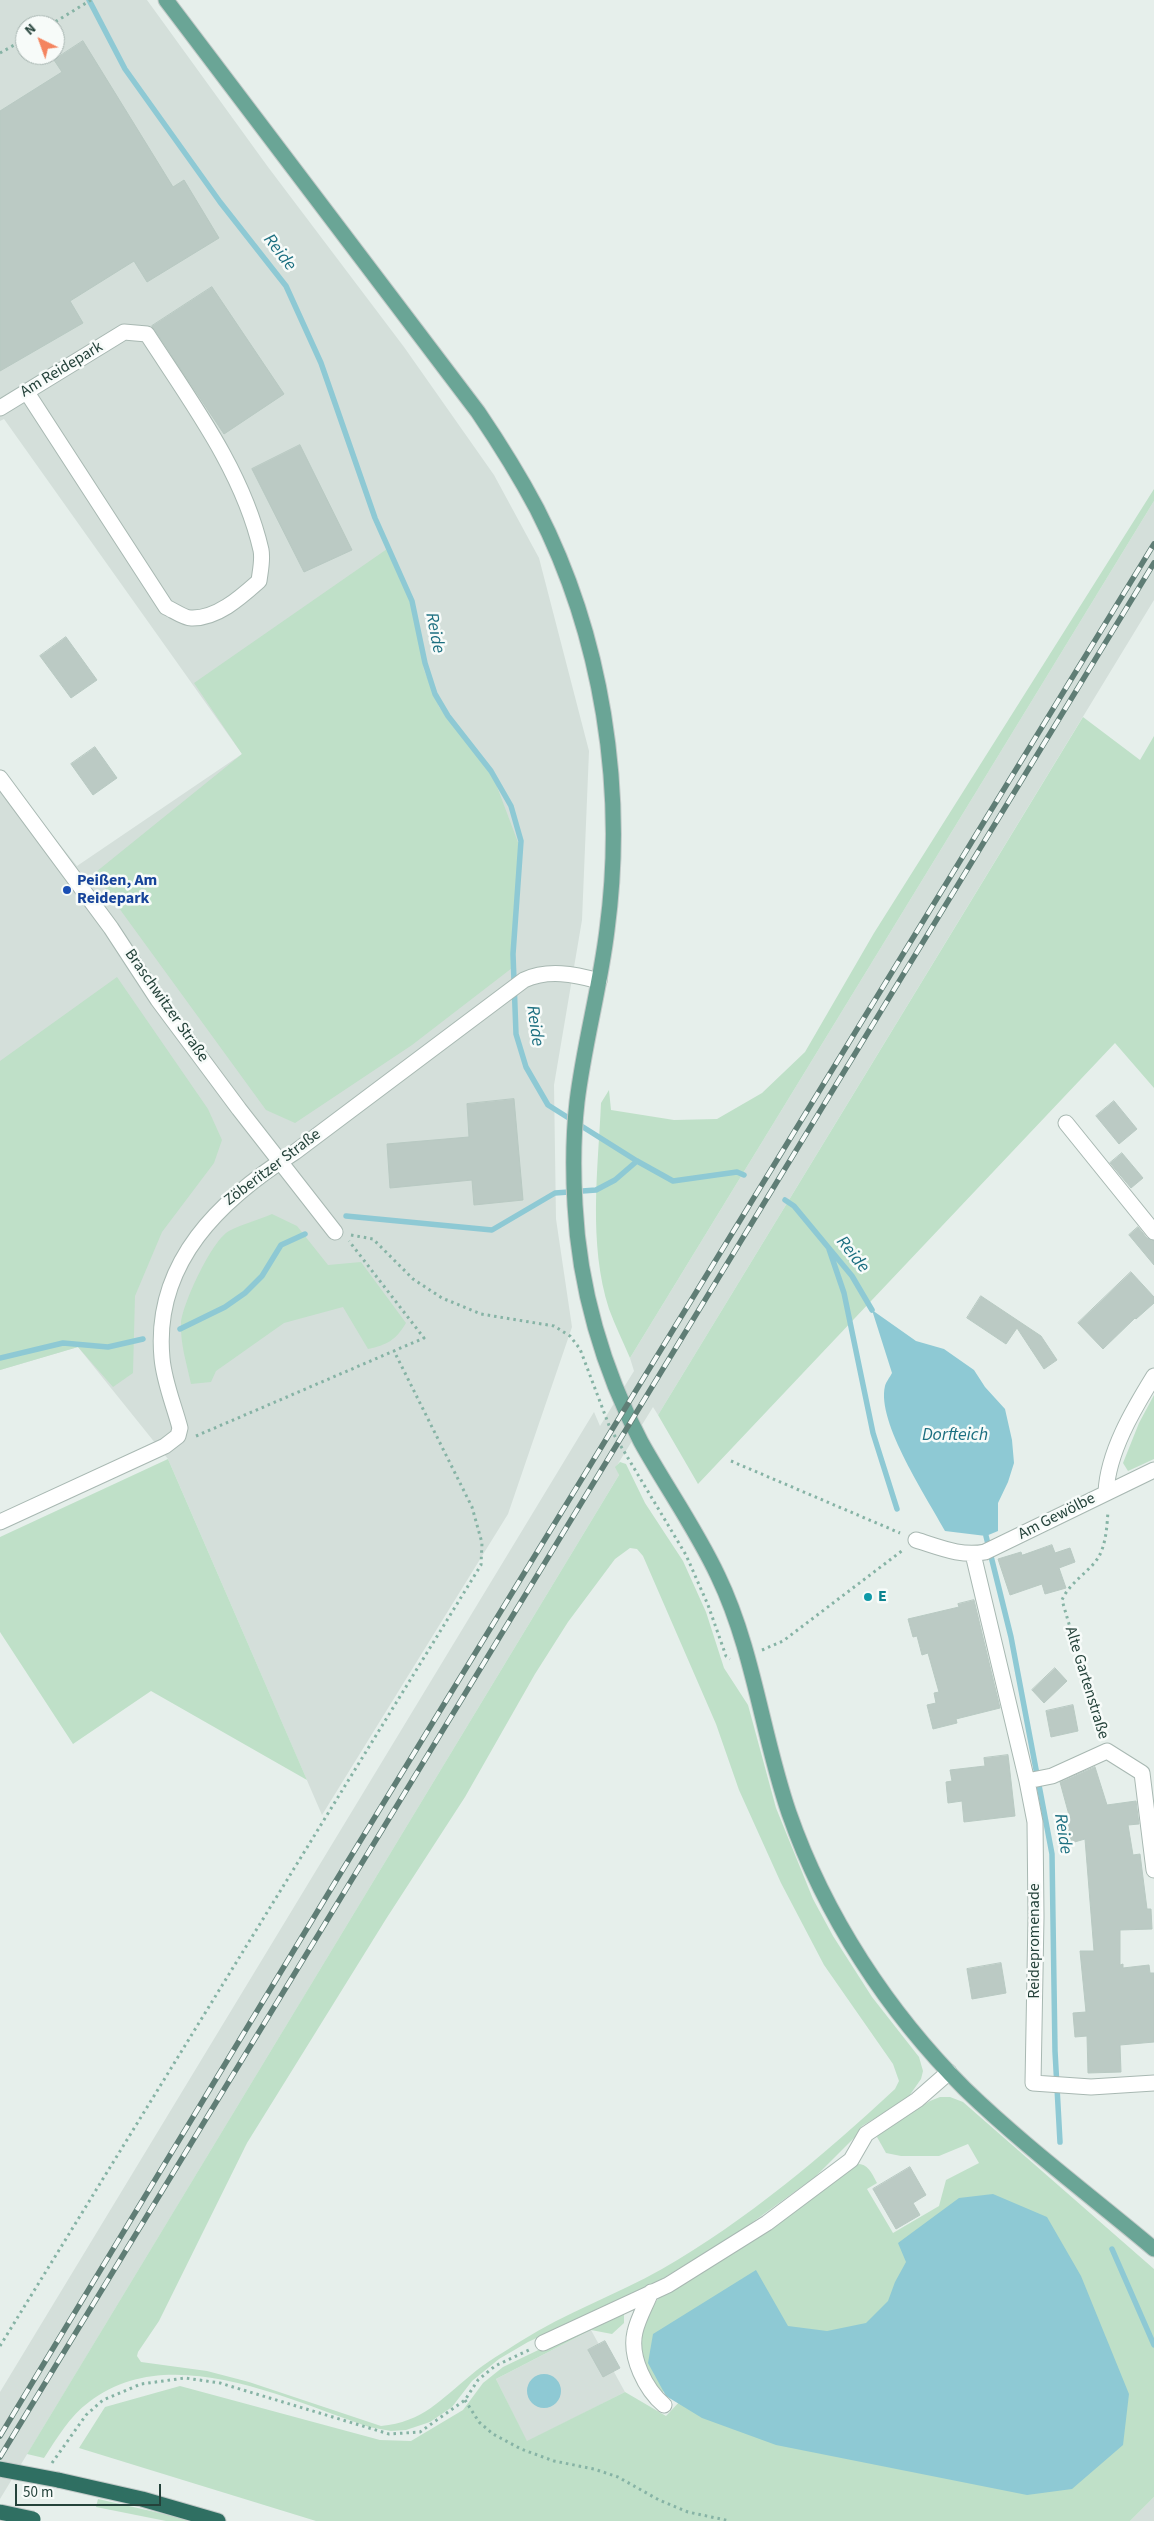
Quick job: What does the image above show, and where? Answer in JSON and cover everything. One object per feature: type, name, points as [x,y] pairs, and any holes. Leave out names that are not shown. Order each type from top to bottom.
[{"type":"highway","points":[[0,2469],[142,2499],[218,2521]]},
{"type":"highway","points":[[0,2512],[37,2520]]},
{"type":"main road","points":[[166,0],[478,412],[516,471],[538,512],[557,554],[590,650],[601,700],[610,762],[614,861],[608,927],[578,1100],[575,1132],[575,1199],[586,1287],[613,1380],[643,1446],[702,1543],[721,1581],[747,1656],[773,1764],[791,1819],[816,1879],[843,1930],[874,1979],[906,2023],[948,2072],[1023,2140],[1154,2249]]},
{"type":"street","name":"Am Reidepark","points":[[0,408],[26,391],[124,332],[148,334],[210,432],[240,488],[262,552],[259,581],[244,595],[212,615],[190,618],[166,607],[26,391]]},
{"type":"street","name":"Braschwitzer Straße","points":[[0,778],[111,928],[158,1000],[335,1232]]},
{"type":"street","name":"Zöberitzer Straße","points":[[178,1436],[180,1428],[162,1359],[163,1317],[168,1294],[186,1254],[206,1223],[235,1194],[524,980],[543,974],[562,973],[599,981]]},
{"type":"street","points":[[1066,1123],[1154,1232]]},
{"type":"street","name":"Am Gewölbe","points":[[985,1551],[1106,1492],[1107,1471],[1128,1424],[1154,1376]]},
{"type":"street","points":[[0,1522],[165,1446],[178,1436]]},
{"type":"street","points":[[1106,1492],[1154,1470]]},
{"type":"street","points":[[916,1540],[960,1554],[985,1551]]},
{"type":"street","name":"Reidepromenade","points":[[985,1551],[1031,1781],[1035,1822],[1036,1917],[1033,2083],[1091,2087],[1154,2083]]},
{"type":"street","points":[[1031,1781],[1052,1776],[1107,1752]]},
{"type":"street","name":"Alte Gartenstraße","points":[[1107,1752],[1142,1773],[1154,1870]]},
{"type":"street","points":[[543,2343],[668,2285],[767,2223],[851,2160],[866,2134],[917,2100],[948,2072]]},
{"type":"street","points":[[651,2292],[634,2334],[636,2354],[642,2374],[652,2395],[664,2405]]},
{"type":"path","points":[[65,17],[91,0]]},
{"type":"path","points":[[0,53],[15,45]]},
{"type":"path","points":[[178,1436],[196,1436],[424,1338],[350,1242],[335,1232]]},
{"type":"path","points":[[335,1232],[373,1239],[414,1278],[442,1298],[469,1310],[516,1321],[545,1323],[570,1336],[580,1349],[610,1428],[686,1555],[708,1604],[726,1656],[732,1660],[783,1641],[916,1540],[731,1460]]},
{"type":"path","points":[[0,2346],[481,1565],[482,1543],[472,1507],[394,1351]]},
{"type":"path","name":"Alte Gartenstraße","points":[[1106,1492],[1107,1528],[1098,1558],[1077,1580],[1062,1600],[1062,1608],[1107,1752]]},
{"type":"path","points":[[50,2466],[86,2415],[103,2400],[140,2384],[185,2378],[220,2383],[389,2434],[420,2432],[465,2400],[478,2380],[494,2366],[543,2343]]},
{"type":"path","points":[[465,2400],[479,2422],[493,2434],[521,2449],[554,2462],[594,2469],[618,2477],[659,2500],[688,2512],[730,2521]]},
{"type":"shaded area","points":[[0,0],[147,0],[268,167],[404,347],[494,475],[539,558],[589,751],[582,920],[554,1085],[556,1219],[572,1327],[508,1514],[322,1815],[168,1459],[78,1347],[0,1370],[0,769],[77,866],[242,754],[4,419],[0,421]]},
{"type":"shaded area","points":[[1154,501],[1154,600],[658,1415],[653,1407],[616,1467],[619,1475],[0,2499],[0,2392],[594,1412],[600,1426],[634,1371],[630,1358]]},
{"type":"shaded area","points":[[591,2330],[625,2392],[527,2442],[496,2379]]},
{"type":"shaded area","points":[[1154,2497],[1154,2521],[1130,2521]]},
{"type":"green space","points":[[1154,489],[1154,501],[630,1358],[609,1309],[598,1258],[596,1206],[601,1103],[609,1090],[611,1110],[674,1120],[717,1119],[762,1093],[805,1052],[874,933]]},
{"type":"green space","points":[[387,549],[413,606],[424,670],[439,707],[493,776],[519,845],[512,968],[412,1045],[295,1123],[266,1110],[108,893],[96,872],[242,754],[194,683]]},
{"type":"green space","points":[[1083,717],[1140,760],[1154,736],[1154,1088],[1115,1043],[698,1484],[658,1415]]},
{"type":"green space","points":[[117,977],[208,1109],[222,1140],[214,1163],[162,1232],[135,1296],[133,1373],[113,1387],[78,1347],[0,1370],[0,1061]]},
{"type":"green space","points":[[272,1214],[297,1226],[328,1265],[361,1262],[406,1323],[399,1334],[390,1341],[381,1346],[368,1349],[343,1307],[284,1323],[216,1371],[211,1382],[191,1384],[183,1346],[181,1323],[187,1301],[199,1273],[215,1246],[229,1231]]},
{"type":"green space","points":[[1154,1395],[1154,1459],[1128,1471],[1123,1463],[1139,1423]]},
{"type":"green space","points":[[168,1459],[307,1780],[151,1691],[73,1744],[0,1632],[0,1537]]},
{"type":"green space","points":[[620,1462],[626,1464],[645,1503],[683,1561],[706,1612],[724,1668],[748,1705],[776,1808],[813,1899],[833,1936],[872,1997],[919,2057],[923,2071],[921,2079],[907,2099],[862,2126],[855,2137],[815,2177],[739,2232],[652,2285],[528,2342],[499,2359],[472,2381],[452,2407],[430,2422],[406,2430],[391,2431],[369,2427],[265,2390],[228,2381],[191,2375],[155,2376],[120,2384],[89,2402],[70,2421],[44,2458],[27,2454],[619,1475],[615,1467]],"holes":[[[630,1548],[637,1549],[643,1556],[716,1724],[739,1790],[781,1883],[824,1965],[893,2064],[899,2081],[895,2089],[783,2186],[724,2230],[662,2269],[521,2341],[483,2366],[420,2415],[408,2420],[381,2426],[249,2382],[207,2371],[141,2362],[137,2356],[138,2352],[159,2321],[247,2143],[386,1919],[465,1797],[535,1674],[568,1622],[615,1559]]]},
{"type":"green space","points":[[940,2097],[950,2097],[963,2102],[1154,2269],[1154,2497],[1130,2521],[316,2521],[79,2448],[105,2407],[180,2386],[380,2440],[411,2441],[463,2410],[483,2383],[503,2367],[607,2317],[624,2314],[624,2323],[612,2334],[591,2330],[496,2379],[527,2441],[625,2392],[666,2416],[682,2399],[1028,2488],[900,2284],[883,2313],[859,2332],[667,2389],[660,2394],[639,2356],[637,2348],[640,2330],[648,2313],[663,2292],[850,2165],[864,2165],[872,2174],[877,2183],[867,2189],[893,2233],[939,2206],[946,2180],[979,2163],[968,2144],[939,2156],[901,2156],[886,2153],[877,2137],[880,2132],[930,2101]]},
{"type":"green space","points":[[98,2499],[195,2521],[166,2521],[96,2507]]},
{"type":"water","name":"Dorfteich","points":[[872,1310],[916,1341],[944,1349],[974,1370],[985,1387],[1005,1409],[1012,1440],[1014,1463],[998,1503],[998,1531],[986,1536],[945,1531],[927,1500],[905,1460],[888,1419],[884,1401],[885,1386],[892,1373]]},
{"type":"water","points":[[993,2194],[1047,2217],[1081,2276],[1129,2394],[1123,2445],[1072,2489],[1027,2495],[776,2445],[702,2418],[666,2396],[648,2363],[653,2334],[756,2270],[788,2326],[827,2331],[866,2323],[888,2301],[895,2282],[906,2262],[898,2243],[959,2198]]},
{"type":"water","points":[[544,2374],[556,2379],[561,2391],[556,2403],[544,2408],[532,2403],[527,2391],[532,2379]]},
{"type":"building","points":[[83,41],[173,187],[184,180],[219,238],[147,282],[134,261],[70,301],[83,323],[0,371],[0,111],[62,72],[57,65],[65,65],[65,53]]},
{"type":"building","points":[[212,287],[284,394],[224,434],[152,326]]},
{"type":"building","points":[[300,445],[352,550],[304,572],[252,469]]},
{"type":"building","points":[[66,637],[97,680],[71,698],[40,656]]},
{"type":"building","points":[[95,747],[117,778],[93,795],[71,764]]},
{"type":"building","points":[[514,1099],[523,1200],[474,1205],[472,1180],[390,1188],[387,1144],[469,1137],[467,1104]]},
{"type":"building","points":[[1114,1101],[1137,1129],[1119,1144],[1096,1116]]},
{"type":"building","points":[[1122,1153],[1143,1178],[1131,1188],[1110,1163]]},
{"type":"building","points":[[1138,1227],[1147,1238],[1154,1241],[1154,1265],[1129,1235]]},
{"type":"building","points":[[1131,1272],[1154,1297],[1154,1303],[1135,1318],[1103,1349],[1078,1323]]},
{"type":"building","points":[[981,1296],[1041,1336],[1057,1360],[1044,1369],[1017,1328],[1006,1344],[967,1318]]},
{"type":"building","points":[[1052,1545],[1055,1553],[1070,1548],[1075,1562],[1059,1568],[1066,1588],[1045,1594],[1042,1584],[1010,1595],[998,1559],[1021,1552],[1022,1555]]},
{"type":"building","points":[[974,1600],[1000,1708],[956,1719],[957,1723],[933,1729],[927,1705],[936,1703],[934,1693],[939,1692],[928,1653],[922,1655],[917,1636],[913,1637],[908,1619],[959,1607],[958,1604]]},
{"type":"building","points":[[1055,1668],[1067,1681],[1044,1703],[1032,1690]]},
{"type":"building","points":[[1073,1705],[1078,1731],[1051,1737],[1046,1711]]},
{"type":"building","points":[[1008,1755],[1015,1816],[964,1822],[962,1801],[948,1803],[946,1782],[952,1781],[950,1770],[985,1766],[984,1758]]},
{"type":"building","points":[[1095,1767],[1107,1805],[1136,1801],[1139,1824],[1128,1825],[1133,1855],[1140,1854],[1147,1909],[1151,1909],[1152,1929],[1120,1930],[1120,1965],[1123,1964],[1123,1968],[1149,1965],[1150,1973],[1154,1973],[1154,2042],[1120,2045],[1121,2072],[1088,2073],[1087,2036],[1075,2037],[1073,2013],[1086,2012],[1080,1951],[1094,1951],[1085,1839],[1071,1843],[1064,1816],[1069,1815],[1060,1782]]},
{"type":"building","points":[[1001,1963],[1006,1993],[972,1999],[967,1969]]},
{"type":"building","points":[[910,2167],[926,2195],[913,2203],[920,2215],[896,2229],[873,2189]]},
{"type":"building","points":[[605,2341],[620,2368],[603,2377],[588,2350]]},
{"type":"waterway","name":"Reide","points":[[89,0],[125,69],[220,202],[286,286],[321,363],[375,518],[412,601],[425,663],[435,694],[448,716],[491,771],[511,806],[521,841],[513,954],[516,1034],[526,1067],[548,1105],[637,1161],[673,1181],[737,1172],[744,1175]]},
{"type":"waterway","points":[[346,1216],[492,1230],[555,1193],[596,1190],[615,1180],[637,1161]]},
{"type":"waterway","name":"Reide","points":[[785,1200],[794,1206],[852,1276],[872,1310]]},
{"type":"waterway","points":[[180,1329],[225,1307],[245,1293],[262,1276],[281,1245],[305,1234]]},
{"type":"waterway","points":[[829,1249],[844,1293],[873,1433],[897,1509]]},
{"type":"waterway","points":[[0,1358],[63,1343],[108,1347],[143,1339]]},
{"type":"waterway","name":"Reide","points":[[986,1536],[1011,1637],[1052,1854],[1055,2051],[1060,2142]]},
{"type":"waterway","name":"Reide","points":[[1112,2249],[1154,2345]]},
{"type":"railway","points":[[0,2436],[337,1879],[1154,544]]},
{"type":"railway","points":[[0,2457],[1154,563]]},
{"type":"place","name":"Peißen, Am Reidepark","points":[[67,890]]},
{"type":"place","name":"E","points":[[868,1597]]}]
